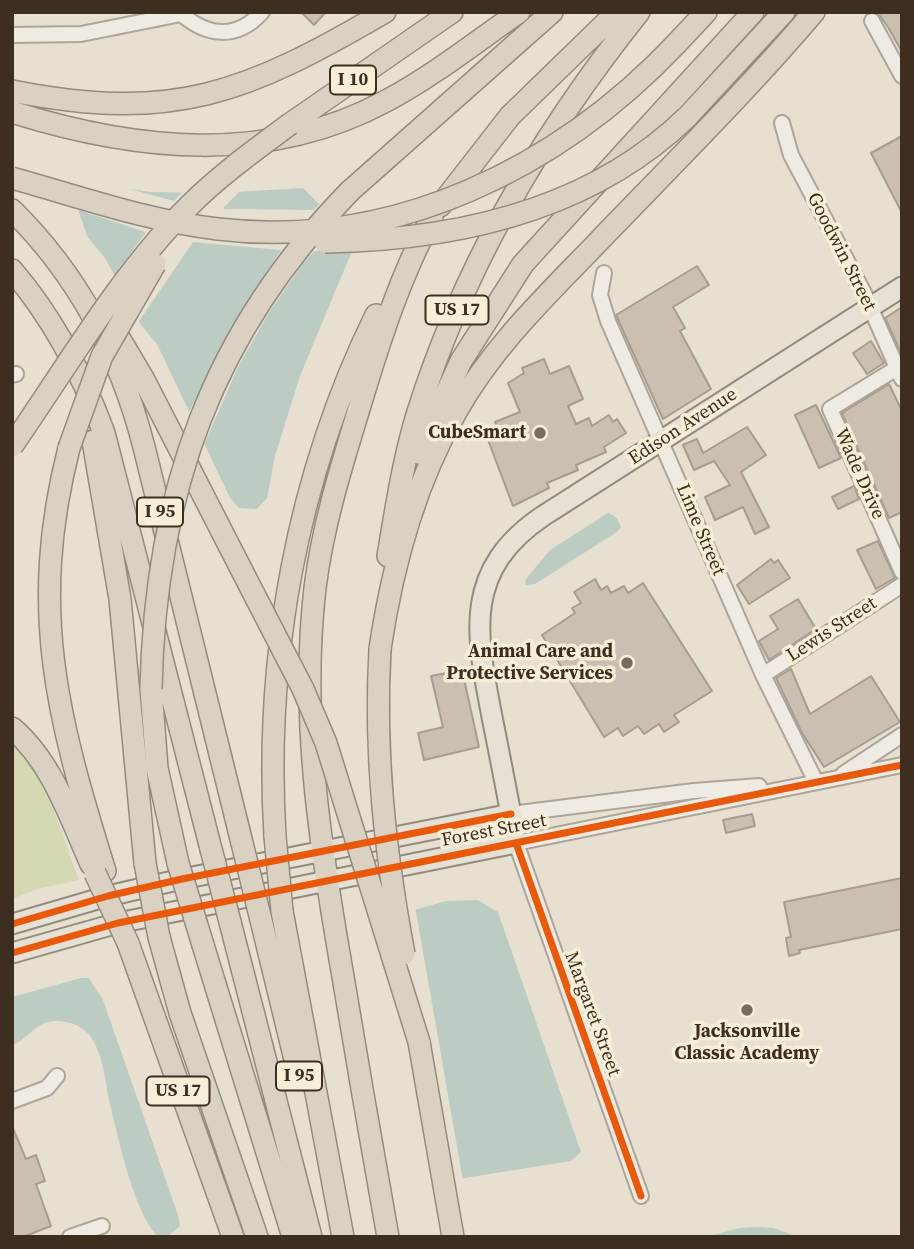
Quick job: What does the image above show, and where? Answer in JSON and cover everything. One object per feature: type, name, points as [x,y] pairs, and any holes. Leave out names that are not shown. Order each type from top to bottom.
[{"type":"highway","points":[[12,91],[107,105],[151,104],[205,95],[277,72],[385,12]]},
{"type":"highway","name":"I 10","points":[[290,124],[452,12]]},
{"type":"highway","points":[[12,112],[86,133],[151,144],[216,146],[280,139],[346,120],[385,101],[519,12]]},
{"type":"highway","points":[[293,1237],[172,842],[155,749],[153,633],[164,539],[187,454],[232,351],[292,258],[351,191],[552,12]]},
{"type":"highway","points":[[341,1237],[282,911],[275,836],[272,754],[276,680],[286,601],[305,511],[332,421],[360,351],[402,265],[432,217],[510,116],[617,12]]},
{"type":"highway","name":"US 17","points":[[453,1237],[382,819],[378,734],[380,649],[385,582],[394,521],[417,416],[446,335],[472,276],[518,187],[550,135],[639,12]]},
{"type":"highway","points":[[219,230],[295,232],[349,227],[391,218],[453,198],[512,171],[568,138],[628,91],[706,12]]},
{"type":"highway","points":[[394,521],[416,459],[451,380],[511,281],[565,215],[753,12]]},
{"type":"highway","points":[[12,178],[156,218],[279,240],[343,241],[460,228],[509,218],[563,200],[604,180],[654,146],[687,117],[784,12]]},
{"type":"highway","points":[[380,649],[392,584],[416,503],[449,425],[477,378],[521,321],[731,104],[814,12]]},
{"type":"highway","points":[[12,446],[163,234],[206,190],[290,124]]},
{"type":"highway","points":[[100,872],[65,736],[51,651],[51,544],[69,448],[102,356],[156,263],[195,212],[225,180],[290,124]]},
{"type":"highway","name":"I 95","points":[[12,210],[38,237],[88,307],[116,362],[132,405],[341,1237]]},
{"type":"highway","points":[[388,1237],[322,851],[310,692],[320,558],[333,496],[383,331],[405,272],[432,217]]},
{"type":"highway","points":[[38,237],[88,293],[127,349],[299,680],[326,743],[419,1042]]},
{"type":"highway","name":"I 95","points":[[12,270],[48,317],[84,383],[107,443],[311,1237]]},
{"type":"highway","points":[[48,317],[85,416],[105,498],[122,617],[145,863],[159,937],[185,1031],[257,1237]]},
{"type":"highway","points":[[12,728],[33,749],[49,775],[100,872]]},
{"type":"highway","name":"US 17","points":[[100,872],[233,1237]]},
{"type":"main road","name":"Edison Avenue","points":[[485,588],[507,549],[531,524],[902,287]]},
{"type":"main road","name":"Margaret Street","points":[[485,588],[478,616],[479,648],[516,843]]},
{"type":"main road","name":"Forest Street","points":[[12,924],[137,889],[511,814]]},
{"type":"main road","name":"Forest Street","points":[[12,953],[118,923],[516,843]]},
{"type":"street","points":[[12,35],[80,34],[180,13],[206,30],[233,32],[250,23],[261,12]]},
{"type":"street","points":[[872,21],[902,76]]},
{"type":"street","name":"Goodwin Street","points":[[782,123],[795,164],[871,307],[899,374]]},
{"type":"street","name":"Lime Street","points":[[604,273],[600,289],[602,306],[763,675],[816,782]]},
{"type":"street","name":"Wade Drive","points":[[899,374],[830,409],[902,572]]},
{"type":"street","name":"Lewis Street","points":[[763,675],[902,586]]},
{"type":"street","points":[[836,779],[902,735]]},
{"type":"street","name":"Forest Street","points":[[516,843],[902,765]]},
{"type":"street","name":"Forest Street","points":[[511,814],[694,791],[816,782]]},
{"type":"street","name":"Margaret Street","points":[[516,843],[641,1196]]},
{"type":"street","points":[[12,1101],[47,1088],[57,1076]]},
{"type":"street","points":[[70,1237],[103,1226]]},
{"type":"green space","points":[[12,741],[44,783],[79,880],[37,889],[12,899]]},
{"type":"shaded area","points":[[115,187],[151,192],[218,193],[303,188],[322,207],[352,251],[300,376],[275,456],[267,498],[257,509],[239,508],[230,498],[157,344],[141,325],[105,258],[87,236],[78,209]]},
{"type":"shaded area","points":[[608,513],[615,516],[619,522],[621,527],[617,532],[535,584],[526,585],[525,580],[550,550]]},
{"type":"shaded area","points":[[478,900],[498,912],[581,1152],[571,1161],[446,1181],[414,910],[446,901]]},
{"type":"shaded area","points":[[89,978],[103,1000],[178,1215],[180,1226],[167,1237],[157,1236],[148,1224],[134,1192],[101,1061],[91,1037],[74,1024],[53,1021],[46,1022],[12,1045],[12,997]]},
{"type":"shaded area","points":[[740,1228],[773,1228],[799,1237],[706,1237]]},
{"type":"pier","points":[[107,183],[174,201],[185,189],[243,188],[223,208],[225,209],[313,210],[322,202],[337,213],[355,249],[314,251],[302,265],[270,311],[239,365],[203,447],[188,414],[232,325],[281,250],[193,242],[137,324],[112,279],[146,232],[75,209],[82,194],[97,185]]},
{"type":"pier","points":[[415,906],[463,1181],[447,1185],[394,943],[402,917]]},
{"type":"building","points":[[301,12],[326,12],[314,25]]},
{"type":"building","points":[[877,12],[902,12],[902,52],[888,27]]},
{"type":"building","points":[[902,136],[902,213],[871,153]]},
{"type":"building","points":[[697,266],[709,285],[673,307],[685,328],[680,331],[711,389],[663,419],[616,315]]},
{"type":"building","points":[[902,307],[902,355],[885,318]]},
{"type":"building","points":[[871,341],[884,363],[867,374],[853,353]]},
{"type":"building","name":"CubeSmart","points":[[544,359],[550,374],[569,366],[583,399],[568,406],[576,424],[589,418],[592,426],[609,415],[613,422],[617,419],[626,433],[604,447],[606,452],[576,465],[578,470],[547,483],[549,488],[513,506],[485,432],[497,427],[495,422],[520,412],[508,383],[524,373],[522,368]]},
{"type":"building","points":[[889,384],[902,411],[902,512],[889,518],[842,413]]},
{"type":"building","points":[[816,405],[841,458],[819,468],[795,415]]},
{"type":"building","points":[[747,427],[766,455],[741,472],[769,527],[755,534],[743,507],[715,520],[705,497],[730,485],[714,461],[694,470],[683,445],[697,439],[703,453]]},
{"type":"building","points":[[854,486],[859,499],[838,509],[832,497]]},
{"type":"building","points":[[878,541],[895,578],[876,589],[857,550]]},
{"type":"building","points":[[771,559],[774,563],[778,560],[790,578],[749,604],[737,585]]},
{"type":"building","name":"Animal Care and Protective Services","points":[[595,579],[601,590],[607,586],[611,593],[624,586],[628,593],[643,583],[712,691],[674,715],[679,722],[664,732],[659,724],[644,734],[638,726],[623,736],[618,728],[604,737],[542,635],[575,613],[572,608],[581,603],[574,592]]},
{"type":"building","points":[[798,599],[816,629],[769,660],[759,641],[778,629],[770,616]]},
{"type":"building","points":[[791,669],[810,714],[871,676],[900,722],[824,767],[802,733],[776,678]]},
{"type":"building","points":[[462,670],[479,747],[424,760],[418,733],[443,727],[431,676]]},
{"type":"building","points":[[752,814],[755,826],[726,833],[723,820]]},
{"type":"building","points":[[902,878],[902,929],[799,950],[800,953],[789,956],[786,938],[791,937],[784,902]]},
{"type":"building","points":[[12,1126],[26,1159],[36,1155],[45,1181],[36,1184],[51,1226],[23,1237],[12,1237]]},
{"type":"cycle path","points":[[12,953],[118,923],[902,765]]},
{"type":"cycle path","points":[[12,924],[108,896],[182,879],[511,814]]},
{"type":"cycle path","points":[[516,843],[641,1196]]},
{"type":"place","name":"CubeSmart","points":[[540,433]]},
{"type":"place","name":"Animal Care and Protective Services","points":[[627,663]]},
{"type":"place","name":"Jacksonville Classic Academy","points":[[747,1010]]}]
